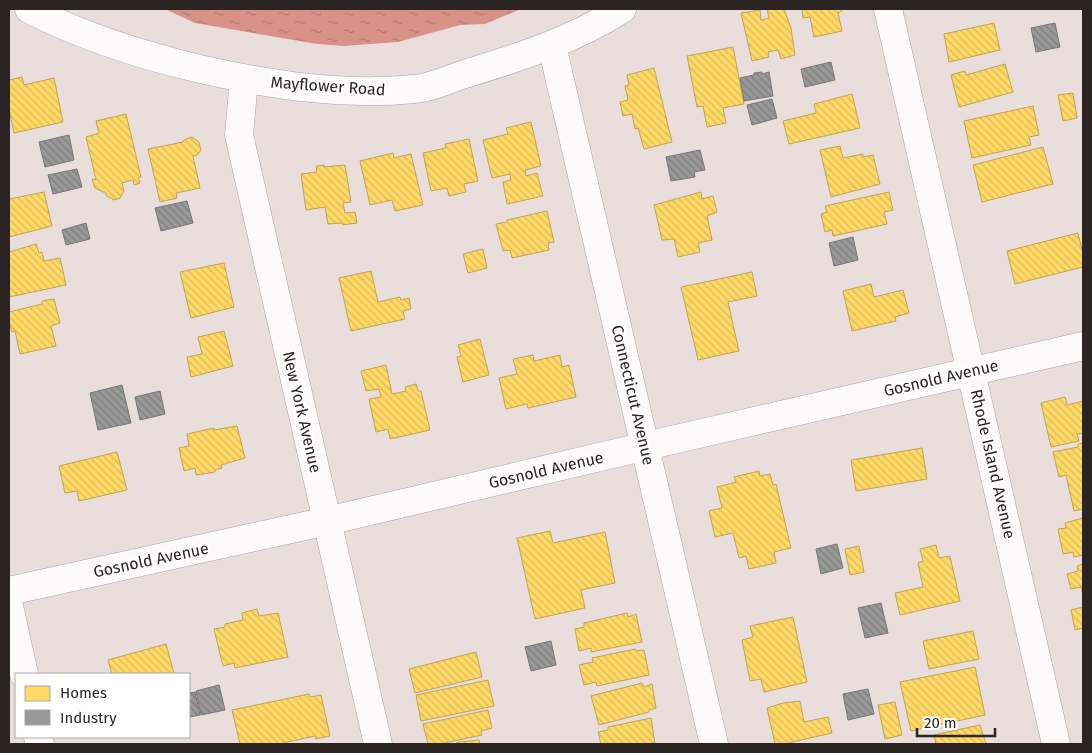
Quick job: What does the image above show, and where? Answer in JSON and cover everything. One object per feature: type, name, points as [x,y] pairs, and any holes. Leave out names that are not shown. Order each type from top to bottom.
[{"type":"street","name":"Mayflower Road","points":[[29,9],[106,43],[156,58],[244,79],[310,88],[376,91],[417,89],[552,46],[602,22],[622,9]]},
{"type":"street","name":"Rhode Island Avenue","points":[[888,9],[1056,744]]},
{"type":"street","name":"Connecticut Avenue","points":[[552,46],[714,744]]},
{"type":"street","name":"New York Avenue","points":[[244,79],[239,135],[378,744]]},
{"type":"street","name":"Gosnold Avenue","points":[[9,591],[327,521],[1083,346]]},
{"type":"street","points":[[9,606],[24,673]]},
{"type":"water","points":[[165,9],[521,9],[485,24],[460,25],[398,42],[344,46],[317,44],[195,23]]},
{"type":"building: Homes","points":[[767,9],[784,9],[791,28],[795,55],[781,59],[778,50],[768,52],[769,57],[752,61],[741,13],[760,10],[761,20],[769,18]]},
{"type":"building: Homes","points":[[802,9],[841,9],[842,11],[838,13],[842,31],[814,37],[810,17],[803,18]]},
{"type":"building: Homes","points":[[994,23],[1000,50],[949,62],[944,34]]},
{"type":"building: Homes","points":[[733,47],[744,104],[723,108],[726,123],[707,127],[703,106],[697,107],[687,56]]},
{"type":"building: Homes","points":[[1005,64],[1013,92],[959,107],[951,75],[965,71],[966,75]]},
{"type":"building: Homes","points":[[654,68],[672,142],[644,149],[638,128],[635,129],[632,114],[623,116],[620,102],[628,100],[625,86],[629,85],[627,75]]},
{"type":"building: Homes","points":[[22,77],[24,85],[54,78],[63,122],[14,133],[9,109],[9,80]]},
{"type":"building: Homes","points":[[1073,93],[1077,118],[1063,121],[1058,95]]},
{"type":"building: Homes","points":[[852,94],[860,128],[789,144],[783,121],[816,113],[814,104]]},
{"type":"building: Homes","points":[[1033,106],[1039,135],[1029,137],[1031,145],[972,158],[964,121]]},
{"type":"building: Homes","points":[[126,114],[141,177],[138,178],[140,183],[134,185],[133,180],[122,183],[124,191],[120,198],[114,200],[107,196],[105,192],[95,188],[92,179],[96,180],[86,137],[99,133],[96,121]]},
{"type":"building: Homes","points":[[531,122],[541,166],[525,170],[526,176],[537,173],[543,196],[507,204],[503,182],[511,180],[510,174],[492,178],[483,140],[508,134],[506,128]]},
{"type":"building: Homes","points":[[192,137],[199,142],[201,150],[197,155],[193,156],[200,188],[176,193],[177,198],[160,202],[148,149],[183,142]]},
{"type":"building: Homes","points":[[469,139],[478,181],[464,184],[466,192],[449,196],[447,188],[431,191],[423,153],[446,148],[445,144]]},
{"type":"building: Homes","points":[[840,146],[843,158],[863,154],[863,157],[873,155],[880,184],[831,197],[820,150]]},
{"type":"building: Homes","points":[[1043,147],[1053,184],[982,202],[973,165]]},
{"type":"building: Homes","points":[[393,153],[394,158],[411,154],[423,205],[395,211],[392,200],[370,205],[360,161]]},
{"type":"building: Homes","points":[[324,165],[324,167],[345,165],[351,202],[343,203],[345,213],[355,212],[357,223],[343,225],[342,223],[328,224],[325,207],[306,210],[301,174],[317,172],[316,166]]},
{"type":"building: Homes","points":[[44,192],[52,226],[9,237],[9,199]]},
{"type":"building: Homes","points":[[701,192],[702,199],[713,196],[717,212],[707,216],[712,240],[698,243],[700,252],[678,257],[674,239],[662,240],[654,205]]},
{"type":"building: Homes","points":[[889,192],[893,210],[884,212],[887,224],[833,236],[832,230],[825,232],[821,214],[827,212],[825,206]]},
{"type":"building: Homes","points":[[547,211],[554,242],[548,243],[549,250],[512,258],[510,250],[503,251],[496,224]]},
{"type":"building: Homes","points":[[1078,233],[1083,254],[1083,267],[1015,284],[1007,251]]},
{"type":"building: Homes","points":[[36,244],[39,253],[42,252],[44,261],[60,258],[66,285],[9,297],[9,252]]},
{"type":"building: Homes","points":[[483,249],[487,268],[468,273],[463,254]]},
{"type":"building: Homes","points":[[224,263],[234,307],[191,318],[180,272]]},
{"type":"building: Homes","points":[[371,271],[378,302],[400,297],[401,300],[409,298],[411,309],[403,311],[405,319],[351,331],[339,278]]},
{"type":"building: Homes","points":[[752,272],[757,296],[728,302],[739,351],[698,360],[681,287]]},
{"type":"building: Homes","points":[[871,284],[874,297],[903,290],[909,313],[895,317],[896,321],[852,331],[843,291]]},
{"type":"building: Homes","points":[[54,299],[60,323],[51,326],[56,346],[20,354],[15,331],[12,332],[9,321],[9,312]]},
{"type":"building: Homes","points":[[224,331],[233,366],[191,377],[187,357],[202,354],[198,337]]},
{"type":"building: Homes","points":[[480,339],[489,375],[463,382],[457,357],[461,356],[458,345]]},
{"type":"building: Homes","points":[[533,355],[534,361],[560,355],[562,367],[569,365],[576,397],[528,408],[527,404],[506,409],[499,378],[517,374],[513,359]]},
{"type":"building: Homes","points":[[386,365],[392,394],[406,391],[405,387],[416,384],[418,391],[421,391],[430,430],[390,439],[388,429],[376,432],[369,399],[381,397],[379,389],[366,391],[361,371]]},
{"type":"building: Homes","points":[[1065,397],[1067,405],[1083,401],[1083,433],[1077,434],[1079,441],[1051,447],[1041,403]]},
{"type":"building: Homes","points":[[237,426],[245,458],[221,465],[222,468],[215,470],[215,472],[196,475],[195,468],[184,471],[179,448],[189,446],[187,434],[214,428],[214,430]]},
{"type":"building: Homes","points":[[1083,443],[1083,509],[1074,511],[1066,475],[1059,477],[1053,452],[1078,447],[1078,444]]},
{"type":"building: Homes","points":[[922,448],[927,479],[856,491],[851,460]]},
{"type":"building: Homes","points":[[117,452],[127,490],[79,501],[77,491],[65,493],[59,466]]},
{"type":"building: Homes","points":[[759,471],[760,476],[770,474],[773,485],[776,484],[791,548],[774,552],[776,563],[749,569],[746,556],[739,558],[733,533],[715,537],[709,511],[722,508],[717,487],[736,482],[734,477]]},
{"type":"building: Homes","points":[[1083,518],[1083,555],[1074,557],[1073,552],[1063,554],[1058,529],[1066,528],[1065,523]]},
{"type":"building: Homes","points":[[550,531],[553,543],[605,532],[615,583],[581,590],[585,608],[535,619],[517,538]]},
{"type":"building: Homes","points":[[936,545],[939,558],[950,556],[960,601],[900,615],[895,593],[923,587],[918,563],[923,561],[920,549]]},
{"type":"building: Homes","points":[[859,546],[864,572],[850,575],[845,549]]},
{"type":"building: Homes","points":[[1083,564],[1083,595],[1081,587],[1071,589],[1067,574],[1078,571],[1077,566]]},
{"type":"building: Homes","points":[[1083,607],[1083,628],[1075,630],[1071,610]]},
{"type":"building: Homes","points":[[257,609],[259,616],[278,613],[288,657],[235,668],[234,663],[223,666],[214,629],[225,627],[225,624],[243,620],[242,613]]},
{"type":"building: Homes","points":[[627,613],[628,617],[636,614],[642,642],[591,652],[591,648],[579,651],[575,629],[584,627],[584,623]]},
{"type":"building: Homes","points":[[793,617],[807,682],[764,692],[761,679],[750,681],[742,640],[753,637],[750,626]]},
{"type":"building: Homes","points":[[973,631],[979,659],[929,669],[923,641]]},
{"type":"building: Homes","points":[[166,644],[174,673],[112,673],[108,660]]},
{"type":"building: Homes","points":[[635,649],[636,651],[644,650],[649,675],[597,686],[596,682],[584,685],[579,665],[593,662],[592,658]]},
{"type":"building: Homes","points":[[476,652],[482,677],[415,693],[409,669]]},
{"type":"building: Homes","points":[[975,667],[985,715],[911,731],[900,682]]},
{"type":"building: Homes","points":[[488,680],[494,706],[421,721],[416,695]]},
{"type":"building: Homes","points":[[642,683],[644,687],[652,684],[656,708],[649,710],[649,712],[599,725],[591,696]]},
{"type":"building: Homes","points":[[309,694],[310,697],[321,695],[330,736],[316,739],[315,736],[278,744],[240,744],[232,710]]},
{"type":"building: Homes","points":[[800,701],[804,722],[828,717],[832,733],[784,744],[775,744],[767,708],[783,703]]},
{"type":"building: Homes","points":[[895,702],[902,735],[885,739],[878,705]]},
{"type":"building: Homes","points":[[488,710],[492,728],[481,731],[482,735],[439,744],[428,744],[423,724]]},
{"type":"building: Homes","points":[[651,718],[655,744],[601,744],[598,732],[608,730],[608,727]]},
{"type":"building: Homes","points":[[980,725],[986,744],[936,744],[934,735]]},
{"type":"building: Homes","points":[[479,740],[480,744],[454,744],[459,742]]},
{"type":"building: Industry","points":[[1055,23],[1060,47],[1036,52],[1031,28]]},
{"type":"building: Industry","points":[[831,62],[835,80],[805,87],[801,69]]},
{"type":"building: Industry","points":[[762,72],[762,74],[769,72],[773,96],[744,101],[740,78]]},
{"type":"building: Industry","points":[[772,99],[777,118],[752,125],[747,105]]},
{"type":"building: Industry","points":[[69,135],[74,160],[45,167],[39,142]]},
{"type":"building: Industry","points":[[700,150],[705,170],[694,172],[695,177],[671,181],[666,157]]},
{"type":"building: Industry","points":[[77,169],[82,187],[53,194],[48,175]]},
{"type":"building: Industry","points":[[187,201],[193,223],[161,231],[155,208]]},
{"type":"building: Industry","points":[[86,223],[90,239],[66,245],[62,230]]},
{"type":"building: Industry","points":[[853,237],[858,260],[834,266],[829,243]]},
{"type":"building: Industry","points":[[122,385],[131,423],[98,430],[90,393]]},
{"type":"building: Industry","points":[[160,391],[165,414],[140,420],[135,397]]},
{"type":"building: Industry","points":[[837,544],[843,568],[821,574],[816,549]]},
{"type":"building: Industry","points":[[881,603],[888,633],[865,638],[858,608]]},
{"type":"building: Industry","points":[[551,641],[556,665],[531,671],[525,647]]},
{"type":"building: Industry","points":[[219,685],[225,710],[201,715],[196,691]]},
{"type":"building: Industry","points":[[868,689],[874,714],[848,720],[843,694]]},
{"type":"building: Industry","points":[[195,692],[200,715],[190,717],[190,693]]}]
